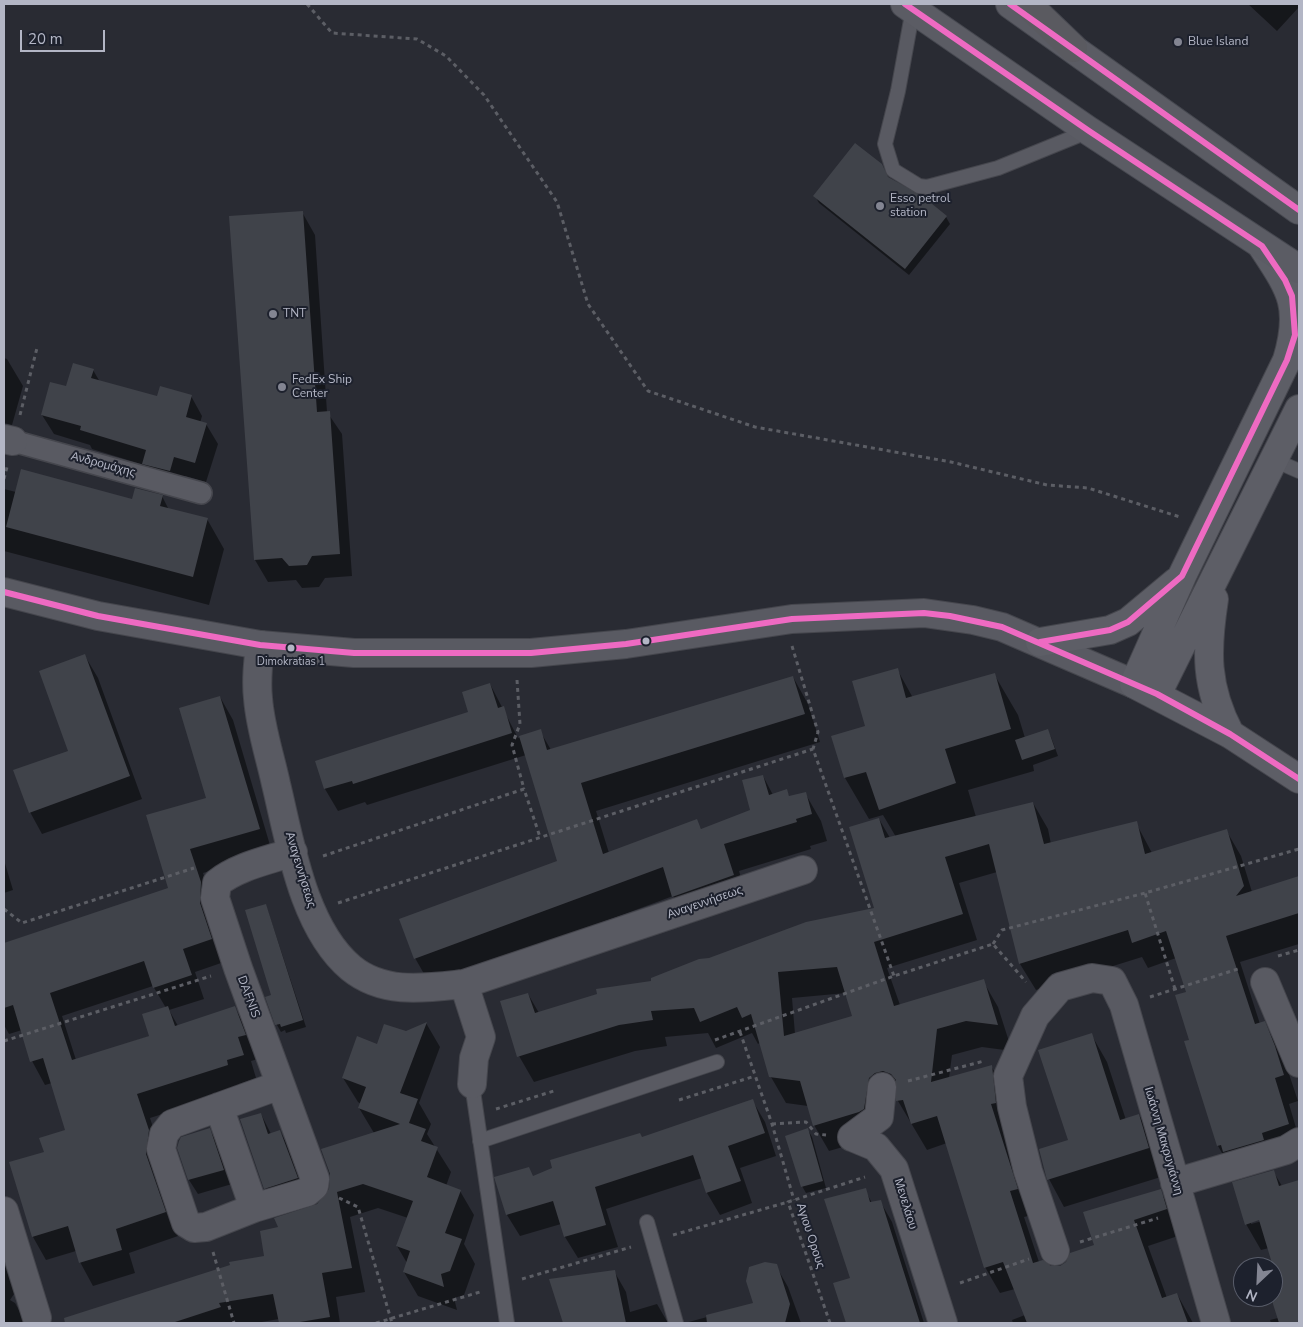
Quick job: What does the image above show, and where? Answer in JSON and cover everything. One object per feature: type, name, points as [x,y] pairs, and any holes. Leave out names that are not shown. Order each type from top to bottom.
[{"type":"highway","points":[[1027,4],[1073,48]]},
{"type":"main road","points":[[1010,4],[1299,210]]},
{"type":"main road","points":[[908,7],[1089,131],[1299,269]]},
{"type":"main road","points":[[1145,689],[1182,576],[1287,360],[1295,335],[1295,314],[1292,296],[1285,280],[1262,246]]},
{"type":"main road","points":[[1145,689],[1218,573],[1299,409]]},
{"type":"main road","points":[[1218,573],[1209,631],[1208,656],[1213,695],[1230,734]]},
{"type":"main road","points":[[1040,642],[1110,630],[1134,617],[1182,576]]},
{"type":"main road","points":[[1145,689],[1230,734],[1299,779]]},
{"type":"street","name":"Ανδρομάχης","points":[[9,440],[201,493]]},
{"type":"street","points":[[4,592],[98,616],[260,645],[354,653],[516,654],[626,644],[784,620],[924,613],[992,624],[1040,642],[1145,689]]},
{"type":"street","name":"Αναγεννήσεως","points":[[260,645],[258,698],[295,859],[312,911],[329,946],[352,969],[382,984],[414,990],[464,984],[803,870]]},
{"type":"street","points":[[217,883],[227,875],[247,866],[295,859]]},
{"type":"street","name":"DAFNIS","points":[[217,883],[215,898],[238,968],[315,1179],[314,1186]]},
{"type":"street","points":[[1262,969],[1299,1063]]},
{"type":"street","name":"Ιωάννη Μακρυγιάννη","points":[[1046,1005],[1060,987],[1092,978],[1112,981],[1124,1005],[1216,1323]]},
{"type":"street","points":[[464,984],[481,1037],[474,1058],[472,1084]]},
{"type":"street","points":[[1046,1005],[1035,1016],[1008,1076],[1012,1107],[1028,1171],[1055,1251]]},
{"type":"street","points":[[280,1085],[172,1124],[164,1134],[161,1149],[186,1223],[194,1228],[206,1227],[254,1208],[307,1192],[314,1186]]},
{"type":"street","points":[[852,1137],[879,1117],[882,1087]]},
{"type":"street","points":[[219,1107],[254,1208]]},
{"type":"street","name":"Μενελάου","points":[[852,1137],[876,1147],[894,1169],[943,1323]]},
{"type":"street","points":[[1175,1183],[1286,1150],[1299,1142]]},
{"type":"street","points":[[4,1211],[38,1318]]},
{"type":"lane","points":[[908,7],[898,91],[885,144],[893,170],[904,178],[919,186],[928,187],[998,168],[1089,131]]},
{"type":"lane","points":[[1274,460],[1299,471]]},
{"type":"lane","points":[[480,1141],[717,1062]]},
{"type":"lane","points":[[472,1084],[507,1323]]},
{"type":"lane","points":[[647,1222],[676,1323]]},
{"type":"path","points":[[307,4],[332,33],[417,39],[446,56],[484,95],[557,202],[588,304],[648,390],[755,427],[952,462],[1047,485],[1088,488],[1175,514],[1205,529]]},
{"type":"path","points":[[9,440],[37,348]]},
{"type":"path","points":[[4,479],[6,472]]},
{"type":"path","points":[[784,620],[818,732],[813,749],[894,976]]},
{"type":"path","points":[[516,654],[520,724],[512,746],[540,837]]},
{"type":"path","points":[[312,911],[813,749]]},
{"type":"path","points":[[295,859],[524,789]]},
{"type":"path","points":[[712,1041],[894,976],[993,944],[1002,930],[1145,893],[1299,849]]},
{"type":"path","points":[[4,910],[22,923],[200,866],[217,883]]},
{"type":"path","points":[[1145,893],[1175,989]]},
{"type":"path","points":[[993,944],[1046,1005]]},
{"type":"path","points":[[1124,1005],[1175,989],[1262,969],[1299,950]]},
{"type":"path","points":[[4,1041],[238,968]]},
{"type":"path","points":[[740,1032],[772,1124],[794,1200]]},
{"type":"path","points":[[882,1087],[1018,1052]]},
{"type":"path","points":[[476,1116],[561,1089]]},
{"type":"path","points":[[772,1124],[806,1122],[816,1134],[852,1137]]},
{"type":"path","name":"Αγιου Ορους","points":[[830,1323],[788,1202],[894,1169]]},
{"type":"path","points":[[314,1186],[358,1207],[392,1321]]},
{"type":"path","points":[[211,1247],[234,1323]]},
{"type":"path","points":[[376,1323],[392,1321],[501,1286]]},
{"type":"building","name":"Esso petrol station","points":[[855,143],[882,164],[888,177],[921,195],[947,216],[905,269],[813,196]]},
{"type":"building","name":"TNT","points":[[303,211],[317,412],[330,411],[340,554],[312,556],[307,565],[289,566],[282,558],[254,560],[229,216]]},
{"type":"building","points":[[73,363],[94,369],[91,378],[157,396],[160,386],[192,395],[186,417],[207,423],[195,463],[174,457],[170,471],[142,464],[146,450],[80,430],[81,426],[41,415],[50,382],[66,386]]},
{"type":"building","points":[[21,469],[132,499],[135,488],[163,495],[160,506],[208,518],[193,577],[6,527]]},
{"type":"building","points":[[85,654],[130,776],[29,813],[13,770],[68,751],[39,671]]},
{"type":"building","points":[[898,668],[906,698],[995,673],[1011,729],[945,749],[956,783],[879,810],[866,772],[844,778],[831,736],[865,726],[852,681]]},
{"type":"building","points":[[793,676],[805,714],[581,783],[603,854],[697,819],[701,829],[750,810],[742,780],[763,775],[769,795],[787,789],[789,796],[806,792],[812,814],[796,819],[797,822],[724,844],[734,875],[672,897],[663,867],[414,959],[399,919],[557,861],[519,736],[541,729],[547,750]]},
{"type":"building","points":[[490,683],[498,708],[504,706],[512,733],[353,784],[352,781],[324,789],[315,761],[468,712],[462,692]]},
{"type":"building","points":[[220,696],[260,829],[190,849],[201,882],[200,903],[212,939],[183,949],[192,975],[153,988],[144,961],[50,993],[72,1060],[149,1036],[142,1014],[168,1006],[175,1026],[235,1006],[246,1035],[238,1037],[244,1055],[227,1060],[228,1065],[137,1094],[149,1130],[146,1154],[166,1212],[116,1229],[122,1250],[79,1263],[68,1226],[32,1237],[9,1162],[44,1152],[39,1138],[65,1130],[43,1058],[30,1062],[13,1005],[4,1008],[4,943],[168,888],[146,815],[206,798],[179,708]]},
{"type":"building","points":[[1048,729],[1055,749],[1022,760],[1015,740]]},
{"type":"building","points":[[1033,802],[1044,844],[1137,821],[1145,854],[1227,829],[1244,886],[1236,896],[1299,876],[1299,913],[1226,936],[1255,1024],[1265,1021],[1275,1046],[1284,1075],[1275,1078],[1289,1124],[1262,1133],[1264,1140],[1223,1152],[1221,1145],[1217,1146],[1184,1041],[1189,1040],[1175,995],[1186,992],[1166,931],[1132,943],[1128,930],[1019,964],[989,844],[945,857],[963,914],[874,942],[894,1006],[984,979],[998,1025],[966,1021],[937,1029],[931,1082],[992,1065],[996,1103],[991,1104],[1018,1189],[1010,1191],[1033,1263],[1043,1260],[1051,1266],[1060,1266],[1066,1262],[1070,1253],[1094,1245],[1083,1212],[1161,1189],[1167,1209],[1134,1220],[1162,1298],[1177,1293],[1188,1323],[1027,1323],[1003,1262],[984,1268],[937,1116],[911,1124],[903,1100],[896,1101],[896,1080],[891,1074],[883,1071],[875,1073],[869,1078],[864,1109],[813,1126],[800,1081],[769,1077],[751,1014],[742,1018],[737,1007],[700,1022],[694,1008],[651,1011],[653,1020],[619,1025],[517,1057],[500,1001],[528,993],[535,1013],[597,994],[596,989],[651,981],[651,978],[699,959],[709,958],[806,922],[874,908],[849,827],[879,818],[885,838]],"holes":[[[837,967],[852,1016],[784,1036],[778,972]]]},
{"type":"building","points":[[266,904],[303,1020],[281,1027],[280,1024],[275,1025],[265,997],[271,995],[245,910]]},
{"type":"building","points":[[427,1022],[400,1093],[418,1099],[409,1123],[426,1129],[421,1141],[438,1147],[427,1177],[461,1190],[445,1233],[462,1239],[450,1271],[441,1274],[444,1287],[403,1272],[410,1251],[396,1246],[413,1201],[363,1184],[337,1192],[352,1268],[322,1273],[330,1317],[294,1323],[279,1323],[273,1294],[219,1303],[221,1307],[172,1323],[65,1323],[64,1318],[230,1265],[229,1262],[264,1256],[260,1231],[278,1227],[274,1218],[317,1204],[329,1189],[330,1174],[321,1149],[400,1124],[358,1108],[366,1087],[342,1078],[357,1036],[377,1044],[384,1024],[406,1031]]},
{"type":"building","points":[[1092,1033],[1120,1120],[1139,1114],[1149,1148],[1047,1180],[1039,1149],[1068,1140],[1038,1050]]},
{"type":"building","points":[[753,1099],[765,1133],[728,1146],[741,1181],[706,1193],[693,1155],[595,1187],[606,1225],[564,1237],[553,1201],[506,1215],[494,1177],[529,1167],[533,1176],[552,1168],[550,1160],[640,1133],[642,1137]]},
{"type":"building","points":[[261,1113],[268,1134],[280,1130],[298,1178],[264,1189],[240,1119]]},
{"type":"building","points":[[210,1128],[224,1170],[188,1180],[177,1148],[179,1141],[181,1137]]},
{"type":"building","points":[[808,1128],[823,1181],[801,1187],[785,1136]]},
{"type":"building","points":[[1274,1170],[1279,1186],[1299,1180],[1299,1323],[1279,1323],[1274,1307],[1283,1307],[1283,1257],[1270,1257],[1259,1220],[1245,1225],[1232,1182]]},
{"type":"building","points":[[866,1188],[870,1202],[881,1200],[920,1323],[846,1323],[833,1283],[850,1278],[824,1199]]},
{"type":"building","points":[[765,1262],[777,1264],[790,1304],[785,1323],[707,1323],[706,1315],[753,1303],[746,1281],[749,1267]]},
{"type":"building","points":[[615,1270],[626,1323],[563,1323],[549,1279]]},
{"type":"transit line","points":[[905,4],[1089,131],[1262,246],[1285,280],[1292,296],[1295,335],[1287,360],[1182,576],[1128,622],[1110,630],[1040,642]]},
{"type":"transit line","points":[[1010,4],[1299,210]]},
{"type":"transit line","points":[[4,592],[98,616],[260,645],[354,653],[531,653],[626,644],[792,619],[924,613],[950,616],[1002,627],[1157,694],[1230,734],[1299,779]]},
{"type":"place","name":"Blue Island","points":[[1178,42]]},
{"type":"place","name":"Esso petrol station","points":[[880,206]]},
{"type":"place","name":"TNT","points":[[273,314]]},
{"type":"place","name":"FedEx Ship Center","points":[[282,387]]},
{"type":"place","name":"Dimokratias 1","points":[[291,648]]}]
